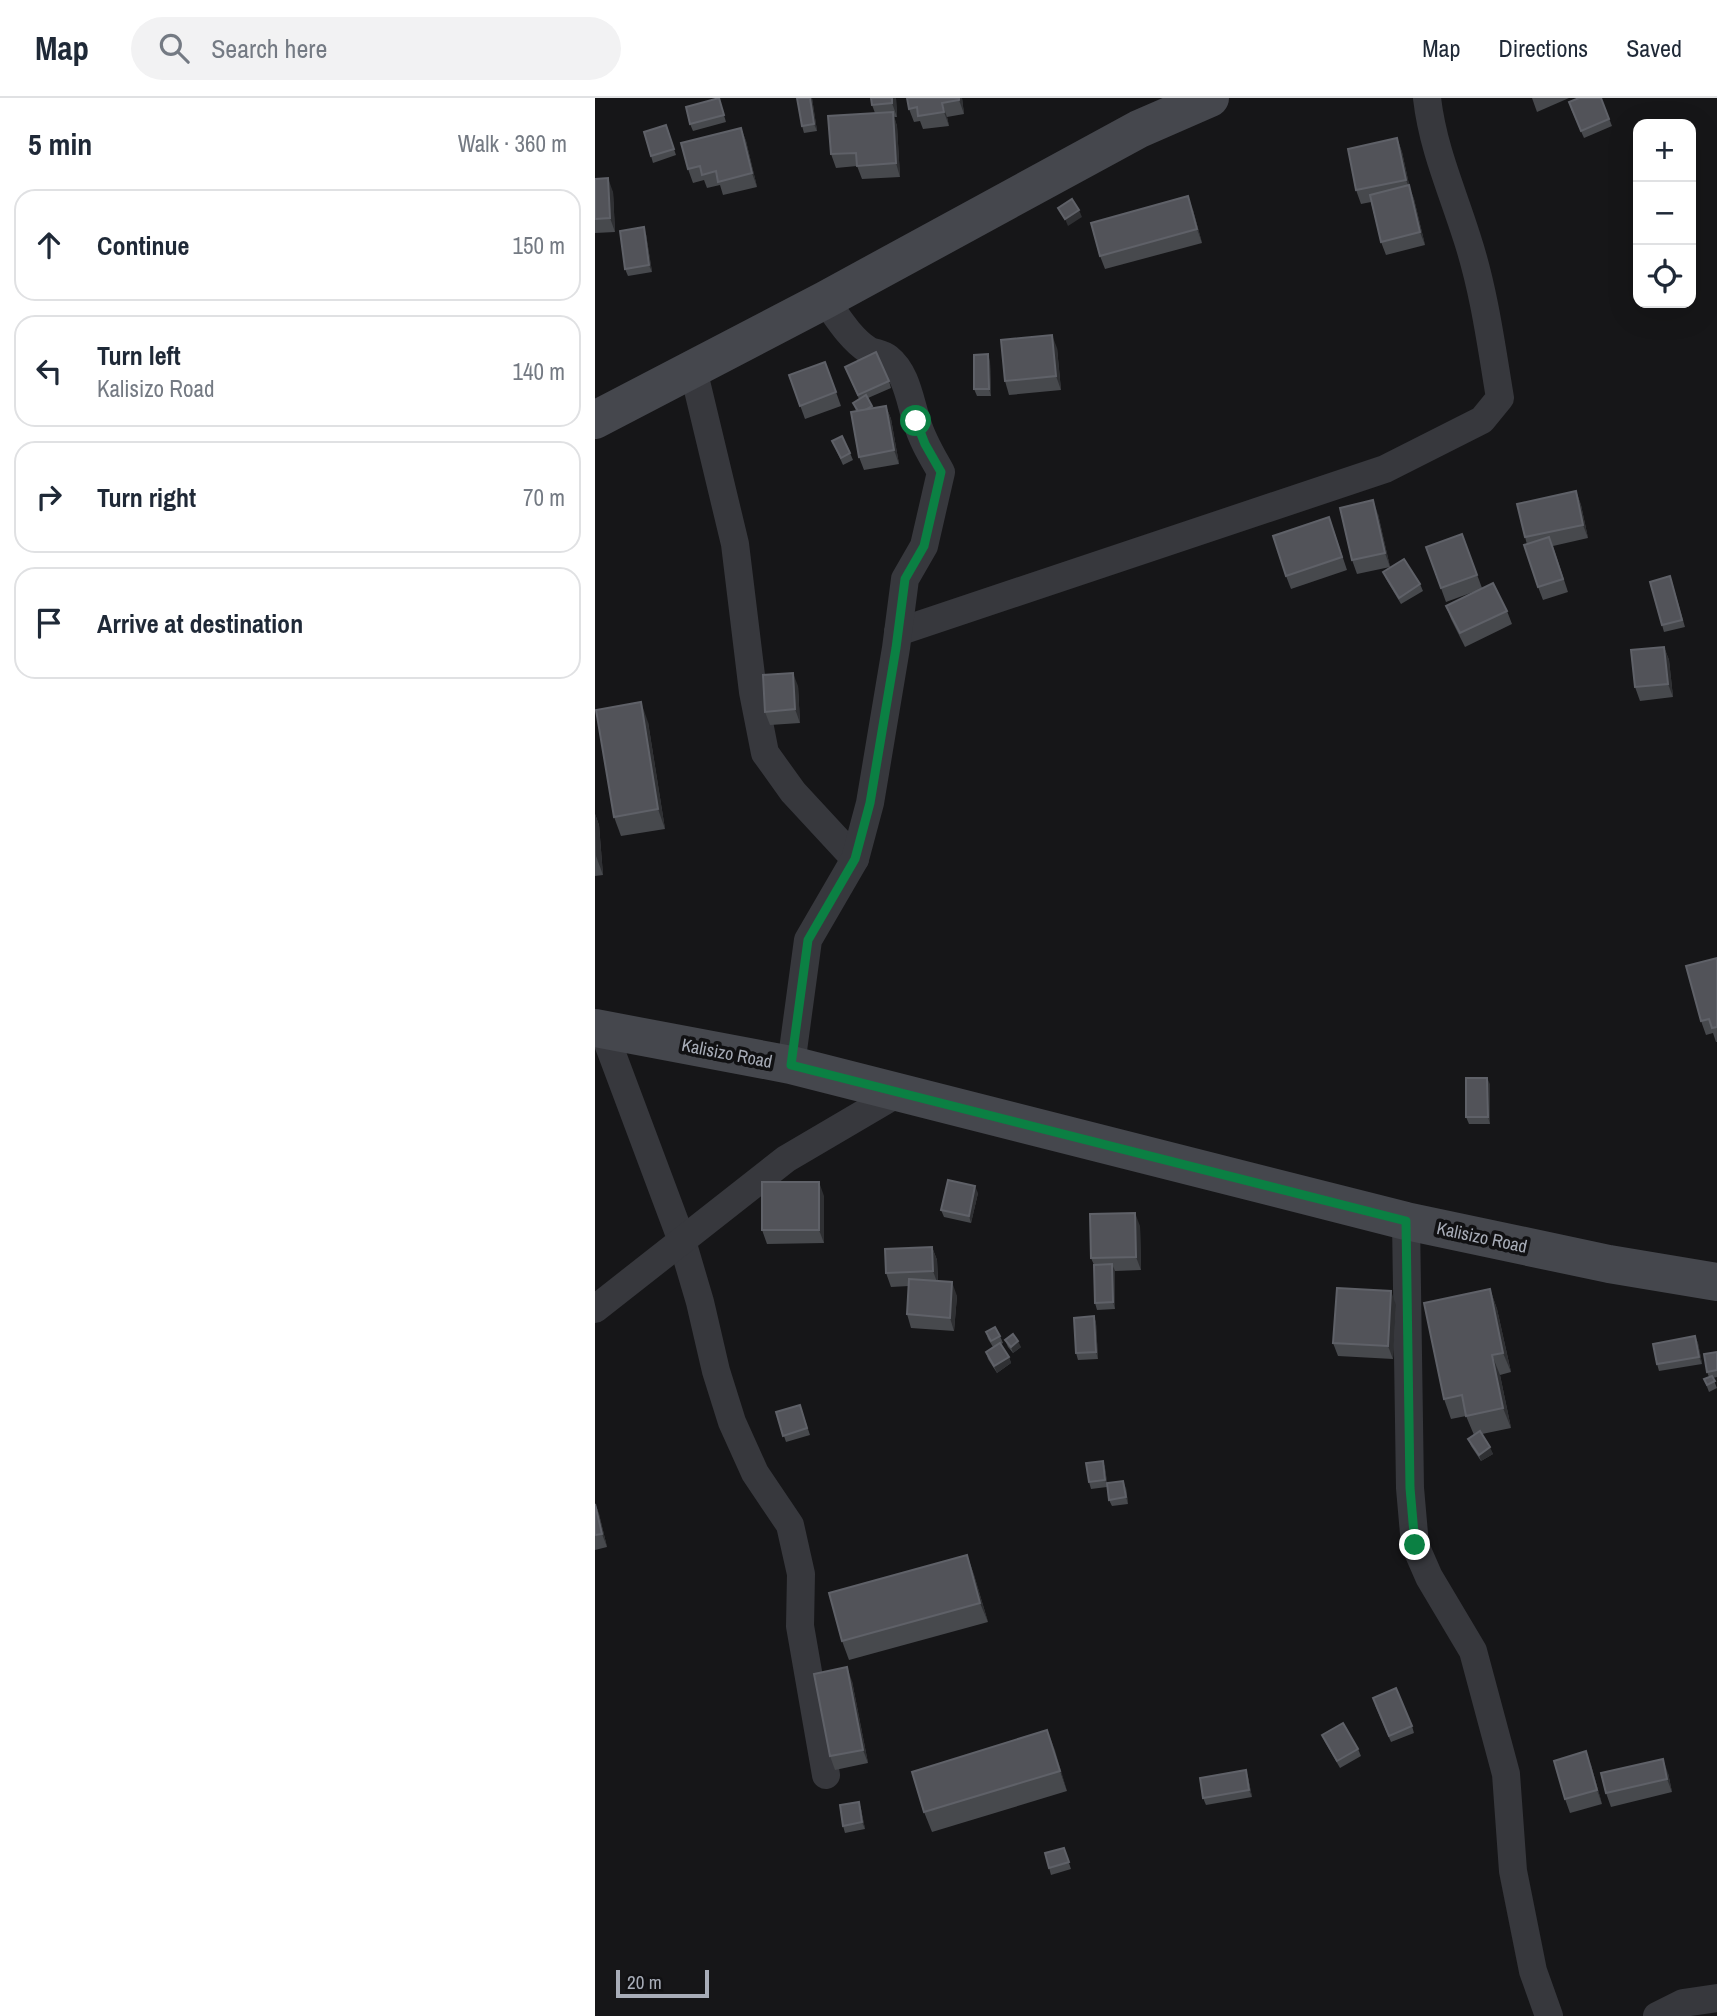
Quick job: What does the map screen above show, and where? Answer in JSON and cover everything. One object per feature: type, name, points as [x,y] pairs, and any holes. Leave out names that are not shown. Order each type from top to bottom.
[{"type":"street","points":[[595,420],[825,300],[1139,129],[1210,98]]},
{"type":"street","points":[[898,632],[1385,469],[1482,420],[1500,398],[1486,312],[1468,239],[1449,191],[1431,128],[1427,98]]},
{"type":"street","points":[[791,1065],[808,940],[855,859],[870,803],[905,579],[924,546],[941,472],[916,421],[911,393],[888,357],[870,351],[853,338],[825,300]]},
{"type":"street","points":[[693,369],[735,544],[753,692],[765,753],[793,792],[855,859]]},
{"type":"street","points":[[599,1029],[682,1241],[732,1422],[755,1473],[790,1525],[801,1574],[800,1626],[826,1775]]},
{"type":"street","name":"Kalisizo Road","points":[[599,1029],[791,1065],[1406,1221],[1609,1264],[1717,1282]]},
{"type":"street","points":[[595,1309],[786,1159],[900,1092]]},
{"type":"street","points":[[1406,1221],[1410,1488],[1415,1545],[1429,1577],[1473,1651],[1506,1774],[1513,1871],[1533,1971],[1549,2016]]},
{"type":"street","points":[[1657,2016],[1683,2003],[1717,1998]]},
{"type":"building","points":[[719,98],[724,115],[690,124],[686,107]]},
{"type":"building","points":[[797,98],[810,98],[814,124],[802,126]]},
{"type":"building","points":[[871,98],[892,98],[892,103],[872,105]]},
{"type":"building","points":[[907,98],[959,100],[942,103],[944,112],[918,116],[917,107],[909,109]]},
{"type":"building","points":[[1579,98],[1601,98],[1609,119],[1581,131],[1569,102]]},
{"type":"building","points":[[893,112],[896,163],[857,166],[856,153],[831,154],[828,116]]},
{"type":"building","points":[[666,125],[674,149],[651,156],[644,132]]},
{"type":"building","points":[[741,128],[752,173],[718,182],[716,171],[702,175],[700,166],[688,169],[681,143]]},
{"type":"building","points":[[1397,138],[1406,180],[1356,190],[1348,149]]},
{"type":"building","points":[[608,178],[610,218],[595,219],[595,179]]},
{"type":"building","points":[[1409,185],[1420,232],[1381,242],[1370,195]]},
{"type":"building","points":[[1188,196],[1197,229],[1100,256],[1091,223]]},
{"type":"building","points":[[1072,199],[1079,210],[1065,219],[1058,208]]},
{"type":"building","points":[[644,227],[649,265],[625,269],[620,231]]},
{"type":"building","points":[[1052,335],[1056,376],[1005,381],[1001,340]]},
{"type":"building","points":[[876,352],[889,381],[858,395],[845,367]]},
{"type":"building","points":[[988,354],[989,389],[974,389],[974,355]]},
{"type":"building","points":[[825,362],[836,392],[800,406],[789,375]]},
{"type":"building","points":[[866,395],[872,406],[858,411],[853,403]]},
{"type":"building","points":[[886,406],[894,450],[859,457],[851,412]]},
{"type":"building","points":[[842,436],[850,453],[841,458],[832,441]]},
{"type":"building","points":[[1576,491],[1583,525],[1525,537],[1517,504]]},
{"type":"building","points":[[1373,500],[1385,553],[1352,560],[1340,508]]},
{"type":"building","points":[[1329,517],[1342,557],[1286,576],[1273,536]]},
{"type":"building","points":[[1462,534],[1477,575],[1441,588],[1426,547]]},
{"type":"building","points":[[1549,537],[1563,579],[1538,587],[1524,545]]},
{"type":"building","points":[[1404,559],[1420,584],[1399,598],[1383,572]]},
{"type":"building","points":[[1670,576],[1682,620],[1662,625],[1650,582]]},
{"type":"building","points":[[1493,583],[1507,611],[1460,633],[1446,606]]},
{"type":"building","points":[[1664,647],[1668,684],[1635,687],[1631,650]]},
{"type":"building","points":[[793,673],[795,709],[765,712],[763,675]]},
{"type":"building","points":[[641,702],[658,809],[614,817],[596,710]]},
{"type":"building","points":[[1717,958],[1717,1027],[1712,1028],[1709,1019],[1701,1021],[1686,966]]},
{"type":"building","points":[[1466,1078],[1487,1078],[1488,1117],[1466,1117]]},
{"type":"building","points":[[948,1180],[975,1186],[969,1216],[941,1210]]},
{"type":"building","points":[[762,1182],[819,1182],[819,1230],[762,1230]]},
{"type":"building","points":[[1135,1213],[1136,1257],[1091,1258],[1090,1214]]},
{"type":"building","points":[[932,1247],[933,1271],[886,1273],[885,1249]]},
{"type":"building","points":[[1112,1264],[1113,1302],[1095,1303],[1094,1265]]},
{"type":"building","points":[[909,1279],[952,1282],[950,1318],[907,1314]]},
{"type":"building","points":[[1337,1288],[1391,1291],[1388,1346],[1333,1343]]},
{"type":"building","points":[[1490,1289],[1503,1353],[1492,1355],[1503,1408],[1466,1416],[1462,1395],[1444,1399],[1424,1303]]},
{"type":"building","points":[[1094,1316],[1096,1352],[1076,1353],[1074,1318]]},
{"type":"building","points":[[995,1327],[1000,1336],[991,1341],[986,1332]]},
{"type":"building","points":[[1013,1334],[1018,1341],[1011,1347],[1005,1340]]},
{"type":"building","points":[[1695,1336],[1699,1357],[1657,1364],[1653,1344]]},
{"type":"building","points":[[1000,1343],[1009,1357],[994,1366],[986,1352]]},
{"type":"building","points":[[1717,1352],[1717,1370],[1707,1372],[1704,1354]]},
{"type":"building","points":[[1712,1376],[1715,1381],[1707,1385],[1704,1379]]},
{"type":"building","points":[[800,1405],[807,1428],[783,1436],[776,1412]]},
{"type":"building","points":[[1480,1431],[1490,1447],[1479,1455],[1468,1439]]},
{"type":"building","points":[[1103,1461],[1105,1480],[1089,1482],[1086,1463]]},
{"type":"building","points":[[1123,1481],[1126,1497],[1109,1500],[1107,1483]]},
{"type":"building","points":[[595,1504],[602,1534],[595,1535]]},
{"type":"building","points":[[967,1555],[980,1603],[842,1641],[829,1593]]},
{"type":"building","points":[[847,1667],[863,1750],[830,1756],[814,1674]]},
{"type":"building","points":[[1396,1688],[1412,1726],[1389,1736],[1373,1698]]},
{"type":"building","points":[[1343,1723],[1358,1749],[1337,1761],[1322,1735]]},
{"type":"building","points":[[1047,1730],[1060,1771],[924,1812],[912,1772]]},
{"type":"building","points":[[1586,1751],[1597,1790],[1565,1799],[1554,1761]]},
{"type":"building","points":[[1663,1759],[1667,1779],[1606,1793],[1601,1773]]},
{"type":"building","points":[[1246,1770],[1249,1790],[1203,1798],[1200,1778]]},
{"type":"building","points":[[859,1802],[862,1822],[843,1826],[840,1805]]},
{"type":"building","points":[[1064,1848],[1069,1862],[1049,1868],[1045,1853]]},
{"type":"route","points":[[916,421],[941,472],[924,546],[905,579],[870,803],[855,859],[808,940],[791,1065],[1406,1221],[1410,1488],[1415,1545]]}]
